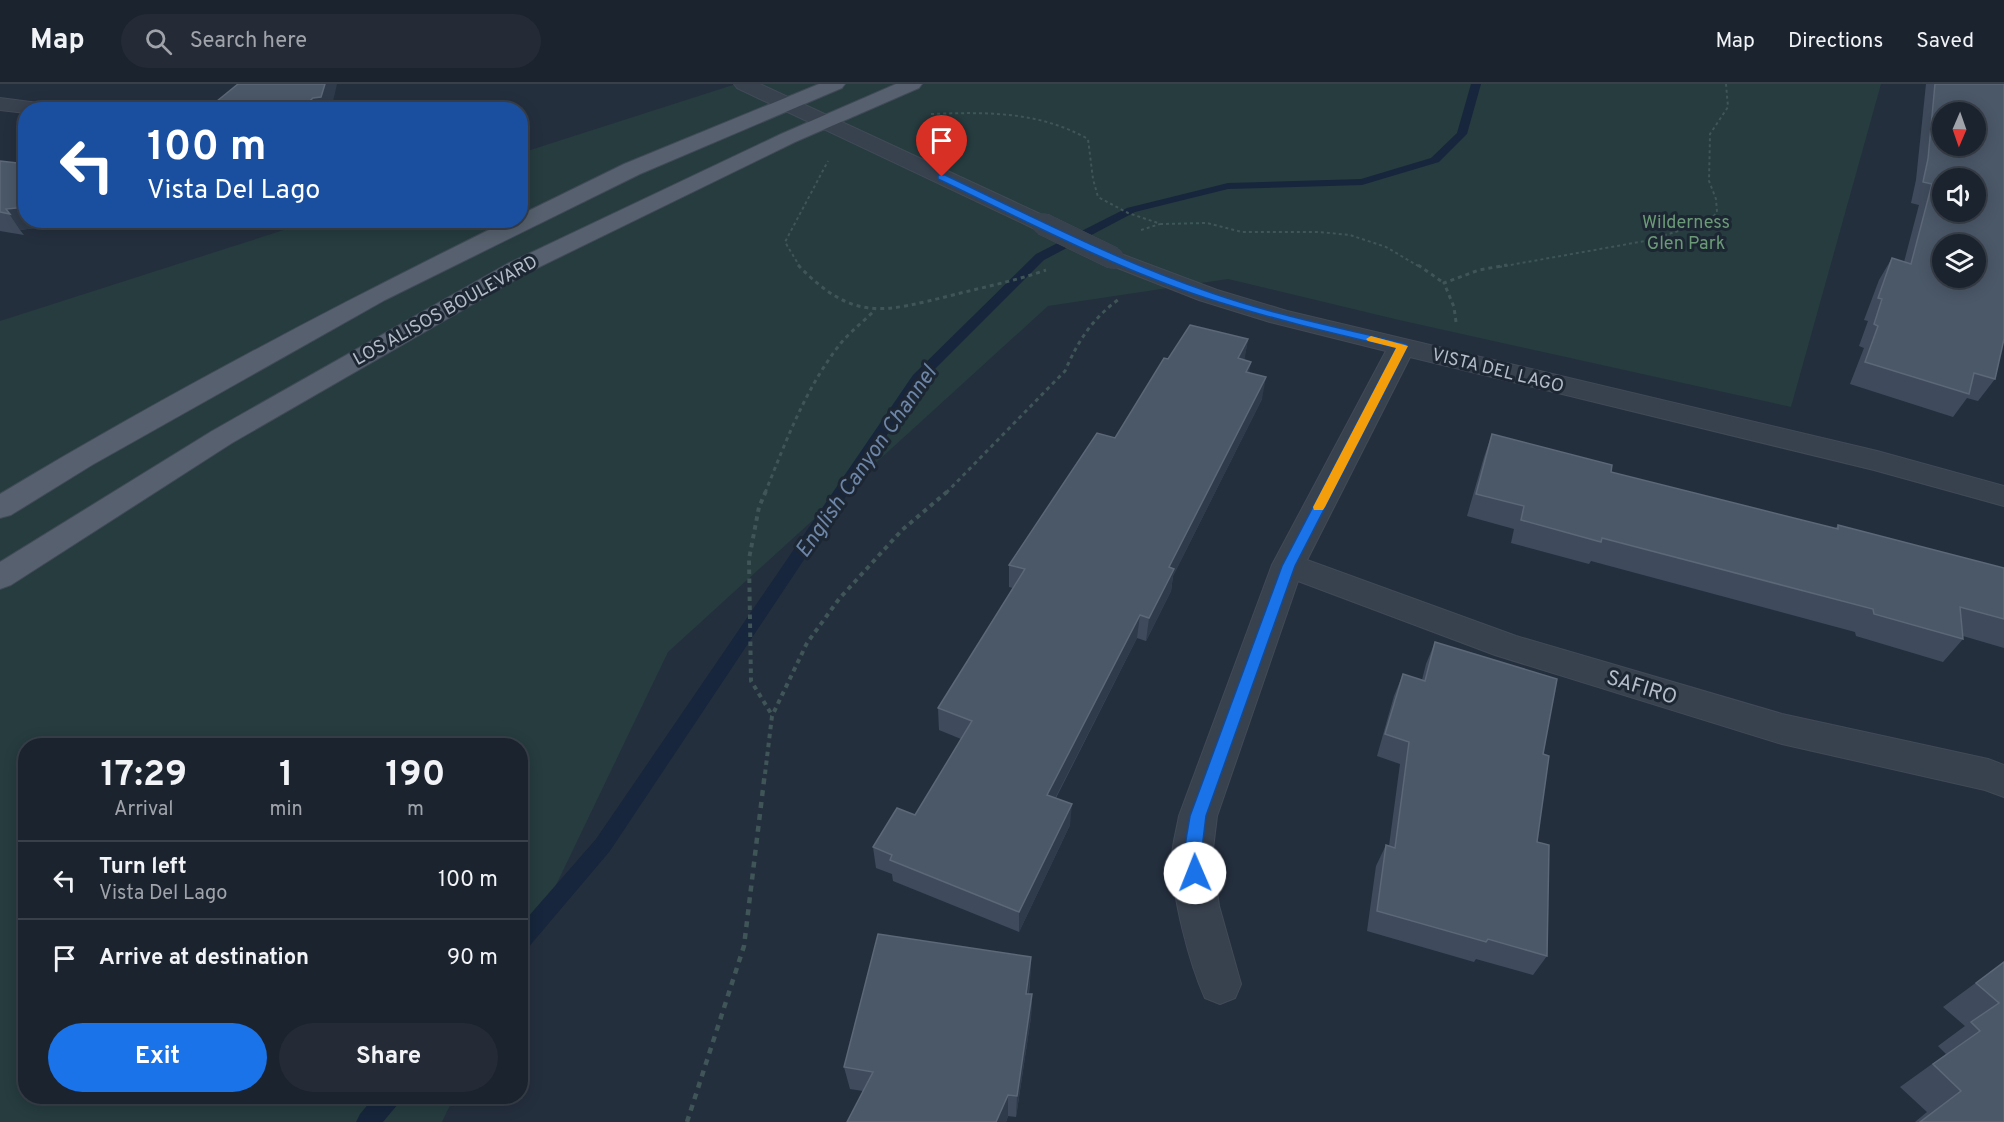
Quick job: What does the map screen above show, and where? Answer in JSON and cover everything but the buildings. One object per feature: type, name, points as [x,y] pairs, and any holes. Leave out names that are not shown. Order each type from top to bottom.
[{"type":"main road","name":"LOS ALISOS BOULEVARD","points":[[528,220],[632,169],[835,84]]},
{"type":"main road","name":"LOS ALISOS BOULEVARD","points":[[0,577],[222,437],[516,268],[788,138],[912,84]]},
{"type":"main road","name":"LOS ALISOS BOULEVARD","points":[[0,508],[82,458],[376,295],[512,228]]},
{"type":"street","name":"VISTA DEL LAGO","points":[[744,84],[1113,258],[1208,295],[1279,316],[1865,458],[2004,496]]},
{"type":"street","points":[[0,104],[18,106]]},
{"type":"street","points":[[1220,984],[1199,906],[1192,857],[1198,816],[1288,566],[1402,346]]},
{"type":"street","name":"SAFIRO","points":[[1288,566],[1507,646],[1782,729],[1988,775],[2004,781]]},
{"type":"path","points":[[1444,283],[1479,270],[1645,241],[1709,222],[1717,212],[1716,199],[1709,181],[1710,134],[1728,107],[1726,84]]},
{"type":"path","points":[[929,114],[1008,112],[1054,122],[1075,130],[1088,139],[1092,157],[1093,183],[1097,196],[1112,205],[1160,224],[1209,223],[1240,232],[1324,231],[1366,239],[1426,270],[1444,283],[1456,317],[1453,358]]},
{"type":"path","points":[[830,155],[804,210],[791,228],[785,242],[789,254],[823,289],[852,303],[875,310],[908,305],[1036,273]]},
{"type":"path","points":[[687,1122],[744,946],[772,716],[807,644],[839,599],[902,530],[954,486],[1065,371],[1076,346],[1100,313],[1118,300]]},
{"type":"path","points":[[772,716],[751,681],[749,559],[759,507],[793,424],[816,381],[842,342],[875,310]]},
{"type":"green space","name":"Wilderness Glen Park","points":[[736,84],[1881,84],[1791,407],[1399,320],[1228,279],[1048,306],[668,652],[528,943],[528,738],[18,738],[18,1104],[451,1104],[442,1122],[0,1122],[0,321],[290,228],[528,228],[528,151]]},
{"type":"waterway","name":"English Canyon Channel","points":[[528,933],[603,845],[918,378],[1040,257],[1131,210],[1228,186],[1362,182],[1435,160],[1462,134],[1476,84]]},
{"type":"waterway","name":"English Canyon Channel","points":[[368,1122],[383,1104]]},
{"type":"slow traffic","points":[[1319,507],[1402,346],[1371,339]]},
{"type":"route","points":[[942,177],[1113,258],[1208,295],[1279,316],[1402,346],[1288,566],[1198,816],[1192,857],[1195,873]]}]
